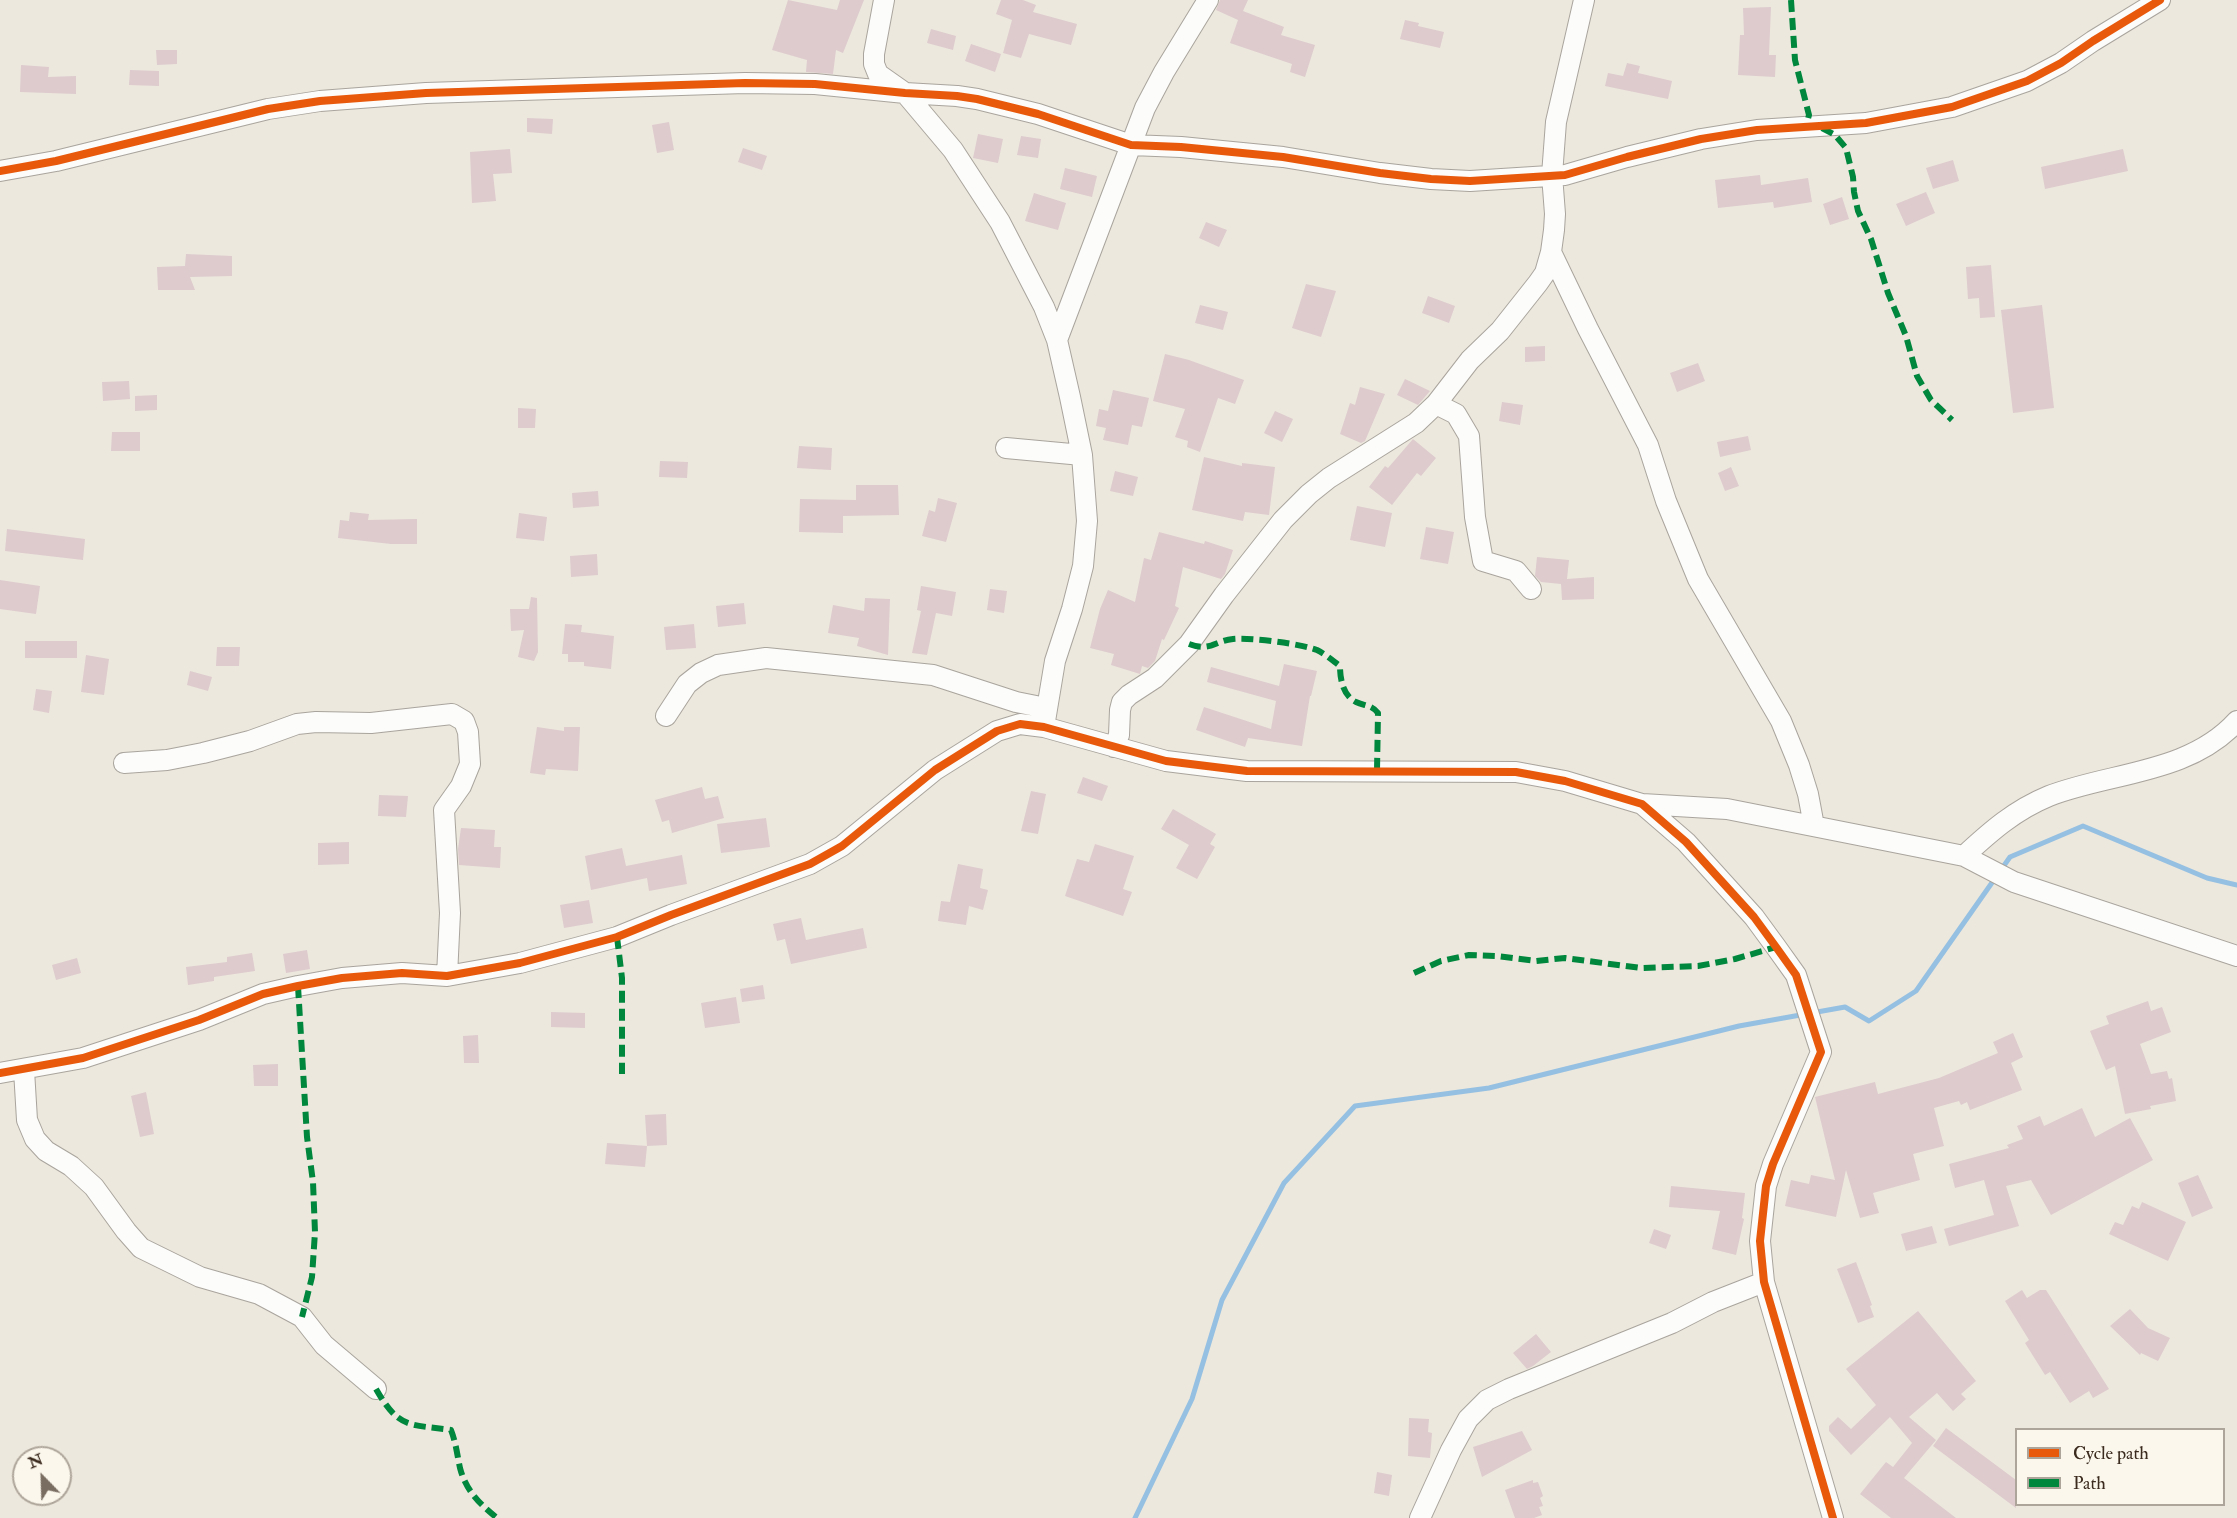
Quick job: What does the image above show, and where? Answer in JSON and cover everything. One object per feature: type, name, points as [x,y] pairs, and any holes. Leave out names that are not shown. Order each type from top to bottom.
[{"type":"street","points":[[884,0],[874,64],[878,74],[905,93],[953,150],[976,183],[1031,278],[1057,340],[1082,455],[1087,521],[1083,566],[1055,661],[1045,718]]},
{"type":"street","points":[[1057,340],[1145,108],[1208,0]]},
{"type":"street","points":[[1114,747],[1119,735],[1122,702],[1129,694],[1155,678],[1189,644],[1217,604],[1283,520],[1329,478],[1416,423],[1436,404],[1465,366],[1500,331],[1545,273],[1551,252],[1555,214],[1552,176],[1556,122],[1584,0]]},
{"type":"street","points":[[0,171],[56,161],[267,109],[320,101],[426,93],[745,83],[815,84],[977,99],[1038,114],[1131,145],[1181,147],[1282,157],[1431,179],[1470,181],[1552,176],[1580,171],[1701,139],[1756,130],[1866,123],[1952,106],[2027,81],[2061,63],[2093,40],[2160,0]]},
{"type":"street","points":[[1551,252],[1648,445],[1666,501],[1698,579],[1781,721],[1799,765],[1808,794],[1814,826]]},
{"type":"street","points":[[1436,404],[1456,414],[1469,436],[1475,517],[1483,561],[1516,571],[1531,589]]},
{"type":"street","points":[[1006,448],[1082,455]]},
{"type":"street","points":[[666,716],[687,684],[718,665],[766,658],[933,675],[1016,702],[1045,718],[1114,747],[1166,761],[1247,771],[1516,772],[1565,782],[1642,804],[1727,809],[1814,826],[1972,861],[2014,882],[2237,956]]},
{"type":"street","points":[[124,763],[167,760],[203,753],[250,741],[297,724],[371,723],[452,714],[464,721],[468,732],[470,764],[461,786],[444,810],[450,913],[447,976]]},
{"type":"street","points":[[0,1073],[83,1058],[199,1020],[263,994],[298,986],[342,978],[402,973],[447,976],[520,963],[617,937],[810,864],[842,846],[935,770],[997,731],[1045,718]]},
{"type":"street","points":[[1972,861],[1996,826],[2024,808],[2050,796],[2096,781],[2121,778],[2185,756],[2206,746],[2228,731],[2237,721]]},
{"type":"street","points":[[1642,804],[1686,842],[1754,917],[1796,975],[1821,1052],[1773,1164],[1766,1186],[1760,1241],[1764,1282],[1833,1518]]},
{"type":"street","points":[[24,1070],[27,1120],[35,1138],[46,1151],[70,1166],[94,1187],[141,1248],[200,1277],[259,1294],[302,1317],[324,1345],[376,1389]]},
{"type":"street","points":[[1420,1518],[1468,1419],[1487,1400],[1764,1282]]},
{"type":"building","points":[[788,0],[837,10],[840,0],[864,0],[843,53],[836,50],[833,74],[806,72],[807,60],[772,50]]},
{"type":"building","points":[[1001,0],[1023,0],[1036,5],[1033,12],[1077,24],[1071,45],[1029,34],[1021,58],[1003,53],[1012,20],[996,14]]},
{"type":"building","points":[[1220,0],[1248,0],[1243,11],[1284,27],[1281,35],[1315,45],[1305,77],[1290,72],[1292,64],[1230,43],[1238,20],[1216,10]]},
{"type":"building","points":[[1771,7],[1769,55],[1776,55],[1775,77],[1738,75],[1740,35],[1744,35],[1743,8]]},
{"type":"building","points":[[1405,20],[1419,23],[1418,26],[1444,32],[1440,48],[1400,39]]},
{"type":"building","points":[[931,29],[956,36],[953,50],[927,43]]},
{"type":"building","points":[[971,44],[1001,54],[995,72],[965,61]]},
{"type":"building","points":[[156,50],[177,50],[177,64],[157,65]]},
{"type":"building","points":[[1627,63],[1640,66],[1638,73],[1672,81],[1668,99],[1605,86],[1608,73],[1623,76]]},
{"type":"building","points":[[21,65],[49,67],[48,77],[76,76],[76,94],[20,92]]},
{"type":"building","points":[[130,70],[159,71],[159,86],[129,85]]},
{"type":"building","points":[[527,118],[553,119],[552,134],[527,132]]},
{"type":"building","points":[[669,122],[674,150],[657,153],[652,125]]},
{"type":"building","points":[[978,134],[1003,139],[998,163],[973,158]]},
{"type":"building","points":[[1021,136],[1041,139],[1038,158],[1017,155]]},
{"type":"building","points":[[743,148],[767,156],[762,170],[738,162]]},
{"type":"building","points":[[510,149],[512,173],[493,174],[496,201],[472,203],[470,152]]},
{"type":"building","points":[[2123,149],[2128,171],[2045,189],[2041,167]]},
{"type":"building","points":[[1953,160],[1959,181],[1933,189],[1926,168]]},
{"type":"building","points":[[1065,168],[1097,176],[1092,197],[1060,189]]},
{"type":"building","points":[[1760,175],[1761,185],[1808,178],[1812,202],[1774,208],[1773,202],[1718,208],[1715,180]]},
{"type":"building","points":[[1926,192],[1935,213],[1906,226],[1896,204]]},
{"type":"building","points":[[1034,193],[1066,203],[1058,230],[1025,221]]},
{"type":"building","points":[[1842,197],[1849,219],[1830,225],[1823,204]]},
{"type":"building","points":[[1206,222],[1227,230],[1219,247],[1199,238]]},
{"type":"building","points":[[186,254],[232,256],[232,276],[190,277],[195,290],[158,290],[157,267],[185,266]]},
{"type":"building","points":[[1991,265],[1995,317],[1980,318],[1979,298],[1968,299],[1966,267]]},
{"type":"building","points":[[1306,284],[1336,291],[1321,337],[1292,328]]},
{"type":"building","points":[[1428,296],[1455,306],[1449,323],[1422,313]]},
{"type":"building","points":[[1200,305],[1228,312],[1223,330],[1195,323]]},
{"type":"building","points":[[2042,305],[2054,408],[2013,413],[2001,310]]},
{"type":"building","points":[[1545,346],[1545,361],[1525,362],[1525,347]]},
{"type":"building","points":[[1165,354],[1189,360],[1244,380],[1235,404],[1218,398],[1200,452],[1187,447],[1188,441],[1175,437],[1185,409],[1153,401]]},
{"type":"building","points":[[1698,363],[1705,381],[1677,392],[1670,373]]},
{"type":"building","points":[[1405,379],[1430,391],[1418,405],[1397,395]]},
{"type":"building","points":[[129,381],[130,399],[103,401],[102,382]]},
{"type":"building","points":[[1360,387],[1385,394],[1365,441],[1361,443],[1340,434],[1350,403],[1355,405]]},
{"type":"building","points":[[1113,390],[1149,398],[1142,427],[1132,425],[1128,445],[1103,440],[1106,428],[1096,426],[1099,409],[1108,411]]},
{"type":"building","points":[[157,395],[157,410],[135,411],[135,396]]},
{"type":"building","points":[[1502,402],[1523,405],[1520,425],[1499,421]]},
{"type":"building","points":[[518,408],[536,409],[535,428],[518,428]]},
{"type":"building","points":[[1275,411],[1293,419],[1282,442],[1264,433]]},
{"type":"building","points":[[112,432],[140,432],[140,451],[111,451]]},
{"type":"building","points":[[1748,436],[1751,450],[1720,457],[1717,442]]},
{"type":"building","points":[[1413,439],[1436,458],[1421,476],[1417,473],[1392,505],[1369,487],[1385,466],[1388,468]]},
{"type":"building","points":[[799,446],[832,448],[831,470],[797,468]]},
{"type":"building","points":[[1204,457],[1242,466],[1242,463],[1275,467],[1269,515],[1245,512],[1243,521],[1192,510]]},
{"type":"building","points":[[660,461],[688,462],[687,478],[659,477]]},
{"type":"building","points":[[1731,467],[1739,486],[1725,491],[1718,473]]},
{"type":"building","points":[[1115,471],[1138,477],[1133,496],[1110,491]]},
{"type":"building","points":[[856,485],[898,485],[899,515],[843,516],[843,533],[799,532],[800,499],[856,500]]},
{"type":"building","points":[[598,491],[599,506],[573,508],[572,493]]},
{"type":"building","points":[[938,498],[957,503],[946,542],[922,536],[929,510],[935,512]]},
{"type":"building","points":[[1357,506],[1392,513],[1385,547],[1350,540]]},
{"type":"building","points":[[350,512],[369,514],[368,520],[417,519],[417,544],[391,544],[338,538],[340,520],[349,521]]},
{"type":"building","points":[[519,513],[547,517],[544,541],[516,538]]},
{"type":"building","points":[[1426,527],[1454,532],[1448,564],[1420,559]]},
{"type":"building","points":[[7,529],[85,539],[83,560],[5,551]]},
{"type":"building","points":[[1159,532],[1204,544],[1205,541],[1233,550],[1221,579],[1183,567],[1175,606],[1179,608],[1164,640],[1162,639],[1155,661],[1148,668],[1142,666],[1140,674],[1111,665],[1114,654],[1090,648],[1100,609],[1108,590],[1135,602],[1144,558],[1151,560]]},
{"type":"building","points":[[597,554],[598,575],[571,577],[570,556]]},
{"type":"building","points":[[1537,557],[1569,560],[1567,579],[1594,577],[1594,599],[1562,600],[1561,584],[1541,582],[1535,576]]},
{"type":"building","points":[[0,580],[40,586],[36,614],[0,609]]},
{"type":"building","points":[[921,586],[956,592],[952,616],[936,613],[927,655],[912,653],[921,611],[917,610]]},
{"type":"building","points":[[990,589],[1007,591],[1004,613],[987,610]]},
{"type":"building","points":[[531,597],[537,598],[538,652],[534,661],[518,657],[524,630],[511,631],[510,609],[529,609]]},
{"type":"building","points":[[865,598],[890,599],[888,655],[857,646],[859,638],[828,633],[833,605],[864,611]]},
{"type":"building","points":[[744,603],[746,624],[718,627],[716,606]]},
{"type":"building","points":[[565,624],[582,625],[581,632],[614,636],[611,669],[584,666],[584,662],[568,662],[568,654],[562,654]]},
{"type":"building","points":[[694,624],[696,648],[666,650],[664,627]]},
{"type":"building","points":[[25,641],[77,641],[77,658],[25,658]]},
{"type":"building","points":[[217,647],[240,647],[239,666],[216,666]]},
{"type":"building","points":[[86,655],[109,659],[104,695],[81,692]]},
{"type":"building","points":[[1284,664],[1317,671],[1310,696],[1302,746],[1248,738],[1245,747],[1196,730],[1204,707],[1271,729],[1276,701],[1207,682],[1211,667],[1279,686]]},
{"type":"building","points":[[190,671],[212,677],[208,691],[187,685]]},
{"type":"building","points":[[36,689],[52,691],[49,713],[33,710]]},
{"type":"building","points":[[537,727],[564,731],[564,727],[580,727],[578,771],[546,769],[545,775],[530,773]]},
{"type":"building","points":[[1083,777],[1108,786],[1102,801],[1077,793]]},
{"type":"building","points":[[702,787],[705,799],[718,796],[724,818],[672,833],[669,820],[662,822],[655,800]]},
{"type":"building","points":[[1031,791],[1046,794],[1038,834],[1021,831]]},
{"type":"building","points":[[379,795],[408,796],[406,817],[378,816]]},
{"type":"building","points":[[1173,809],[1216,834],[1210,844],[1215,847],[1197,879],[1176,868],[1189,845],[1161,829]]},
{"type":"building","points":[[766,818],[770,847],[721,853],[717,824]]},
{"type":"building","points":[[461,828],[495,830],[494,847],[501,847],[500,868],[459,865],[458,849]]},
{"type":"building","points":[[349,842],[349,864],[318,865],[318,843]]},
{"type":"building","points":[[1095,844],[1134,856],[1123,889],[1132,892],[1123,916],[1065,896],[1077,859],[1089,862]]},
{"type":"building","points":[[622,848],[626,866],[682,855],[687,884],[649,891],[647,878],[591,890],[585,856]]},
{"type":"building","points":[[958,864],[983,869],[980,888],[988,890],[983,910],[969,906],[966,925],[938,921],[941,901],[950,902]]},
{"type":"building","points":[[589,900],[593,923],[564,928],[560,905]]},
{"type":"building","points":[[801,918],[806,940],[863,928],[867,948],[791,964],[785,939],[777,941],[773,924]]},
{"type":"building","points":[[307,950],[310,969],[286,973],[283,954]]},
{"type":"building","points":[[252,953],[255,971],[214,977],[214,981],[188,985],[186,967],[227,962],[227,957]]},
{"type":"building","points":[[77,958],[81,973],[56,980],[52,965]]},
{"type":"building","points":[[763,985],[765,999],[742,1002],[740,989]]},
{"type":"building","points":[[736,997],[740,1023],[705,1028],[701,1003]]},
{"type":"building","points":[[2148,1001],[2151,1011],[2162,1007],[2171,1032],[2140,1044],[2151,1074],[2167,1071],[2169,1079],[2172,1078],[2176,1101],[2125,1114],[2115,1066],[2106,1070],[2090,1031],[2109,1024],[2106,1016]]},
{"type":"building","points":[[551,1012],[585,1013],[585,1028],[551,1027]]},
{"type":"building","points":[[2013,1033],[2023,1057],[2011,1063],[2022,1090],[1970,1110],[1967,1102],[1961,1105],[1959,1101],[1934,1108],[1944,1146],[1913,1154],[1920,1180],[1873,1193],[1879,1213],[1860,1218],[1846,1170],[1836,1217],[1785,1206],[1791,1180],[1809,1184],[1811,1175],[1835,1180],[1815,1097],[1875,1082],[1878,1094],[1939,1078],[1998,1053],[1993,1042]]},
{"type":"building","points":[[478,1035],[479,1063],[464,1063],[463,1036]]},
{"type":"building","points":[[278,1064],[278,1086],[254,1086],[253,1065]]},
{"type":"building","points":[[146,1092],[154,1134],[140,1137],[131,1096]]},
{"type":"building","points":[[2082,1108],[2095,1137],[2130,1118],[2153,1160],[2051,1215],[2031,1180],[2006,1186],[2019,1226],[1949,1246],[1944,1229],[1994,1215],[1984,1180],[1955,1188],[1949,1164],[2009,1148],[2007,1145],[2023,1139],[2017,1126],[2040,1116],[2044,1126]]},
{"type":"building","points":[[666,1114],[667,1145],[647,1146],[645,1115]]},
{"type":"building","points":[[607,1143],[647,1146],[645,1167],[605,1164]]},
{"type":"building","points":[[2198,1175],[2213,1208],[2192,1217],[2178,1183]]},
{"type":"building","points":[[1671,1186],[1745,1193],[1742,1218],[1744,1219],[1736,1255],[1712,1249],[1720,1211],[1669,1207]]},
{"type":"building","points":[[2142,1202],[2186,1222],[2168,1261],[2109,1234],[2115,1222],[2123,1225],[2132,1206],[2139,1209]]},
{"type":"building","points":[[1932,1226],[1937,1243],[1906,1251],[1901,1234]]},
{"type":"building","points":[[1654,1229],[1671,1235],[1666,1249],[1649,1243]]},
{"type":"building","points":[[1856,1262],[1872,1305],[1870,1306],[1874,1317],[1858,1323],[1837,1269]]},
{"type":"building","points":[[2022,1290],[2027,1298],[2040,1290],[2046,1290],[2109,1389],[2093,1398],[2089,1391],[2070,1403],[2050,1372],[2045,1375],[2025,1343],[2029,1340],[2005,1301]]},
{"type":"building","points":[[2130,1309],[2148,1328],[2170,1338],[2158,1361],[2141,1353],[2140,1355],[2110,1326]]},
{"type":"building","points":[[1918,1311],[1976,1381],[1961,1394],[1966,1399],[1953,1411],[1937,1393],[1909,1417],[1936,1440],[1904,1478],[1956,1518],[1891,1518],[1860,1494],[1886,1462],[1893,1467],[1912,1443],[1890,1417],[1851,1455],[1829,1431],[1829,1426],[1838,1417],[1851,1429],[1876,1405],[1846,1369]]},
{"type":"building","points":[[1536,1334],[1551,1352],[1527,1369],[1513,1353]]},
{"type":"building","points":[[1409,1418],[1429,1419],[1428,1432],[1432,1433],[1430,1458],[1408,1456]]},
{"type":"building","points":[[1946,1428],[2015,1479],[2016,1508],[1933,1446]]},
{"type":"building","points":[[1522,1431],[1532,1450],[1482,1477],[1473,1447]]},
{"type":"building","points":[[1377,1472],[1392,1475],[1389,1496],[1374,1493]]},
{"type":"building","points":[[1533,1480],[1533,1483],[1538,1482],[1543,1496],[1540,1498],[1543,1506],[1539,1507],[1542,1515],[1534,1518],[1515,1518],[1505,1490]]},
{"type":"waterway","points":[[1135,1518],[1192,1399],[1222,1300],[1284,1183],[1355,1106],[1489,1088],[1739,1026],[1845,1007],[1869,1021],[1916,991],[2010,857],[2083,826],[2207,878],[2237,885]]},
{"type":"marked path","points":[[1791,0],[1795,60],[1809,115],[1806,126]]},
{"type":"marked path","points":[[1822,128],[1835,135],[1846,148],[1858,211],[1871,239],[1888,293],[1906,336],[1917,376],[1931,400],[1952,420]]},
{"type":"marked path","points":[[1189,644],[1202,647],[1233,639],[1251,639],[1300,645],[1326,655],[1340,666],[1342,682],[1348,696],[1356,702],[1373,708],[1378,713],[1377,771]]},
{"type":"marked path","points":[[617,937],[622,978],[622,1074]]},
{"type":"marked path","points":[[1414,973],[1441,961],[1469,955],[1536,961],[1565,958],[1641,968],[1698,966],[1735,959],[1776,947]]},
{"type":"marked path","points":[[298,986],[315,1232],[312,1277],[302,1317]]},
{"type":"marked path","points":[[376,1389],[398,1418],[414,1425],[451,1430],[466,1484],[479,1502],[497,1518]]},
{"type":"cycle path","points":[[0,171],[56,161],[268,109],[320,101],[426,93],[745,83],[815,84],[957,96],[1038,114],[1131,145],[1181,147],[1283,157],[1431,179],[1470,181],[1565,175],[1701,139],[1757,130],[1866,123],[1952,107],[2027,81],[2061,63],[2160,0]]},
{"type":"cycle path","points":[[0,1073],[83,1058],[199,1020],[263,994],[298,986],[342,978],[402,973],[447,976],[520,963],[617,937],[810,864],[842,846],[935,770],[997,731],[1020,724],[1044,727],[1166,761],[1247,771],[1516,772],[1565,781],[1642,804],[1686,842],[1754,917],[1796,975],[1821,1052],[1773,1164],[1766,1186],[1760,1241],[1764,1282],[1833,1518]]}]
